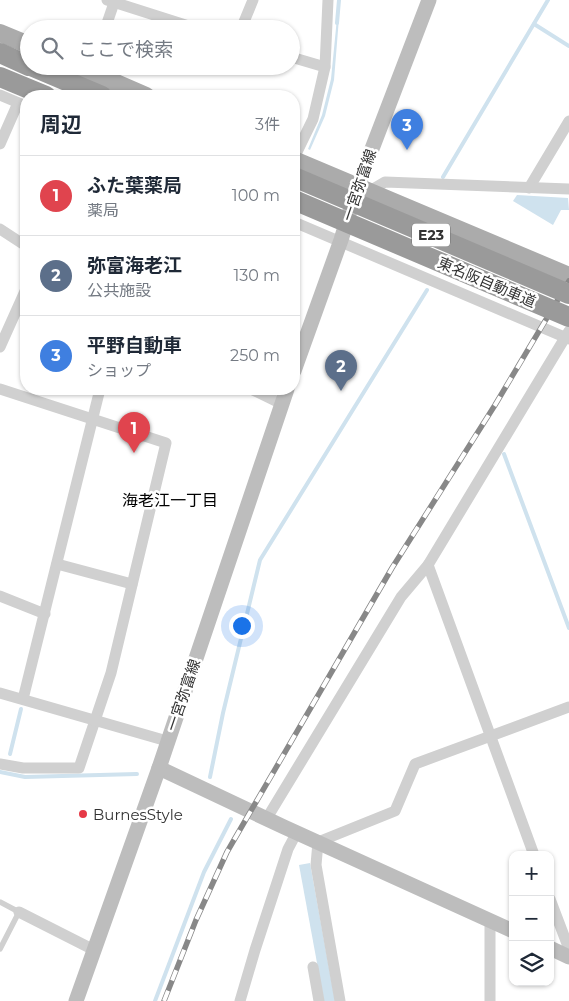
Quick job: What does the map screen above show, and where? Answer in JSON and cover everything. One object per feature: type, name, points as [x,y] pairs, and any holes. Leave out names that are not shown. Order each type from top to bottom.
[{"type":"highway","points":[[0,54],[20,62]]},
{"type":"highway","points":[[57,75],[103,90]]},
{"type":"highway","points":[[0,77],[31,90]]},
{"type":"highway","name":"東名阪自動車道","points":[[300,180],[569,294]]},
{"type":"highway","name":"東名阪自動車道","points":[[300,203],[569,317]]},
{"type":"main road","name":"一宮弥富線","points":[[300,354],[341,240],[362,190],[429,0]]},
{"type":"main road","points":[[0,33],[20,41]]},
{"type":"main road","points":[[93,75],[107,90]]},
{"type":"main road","points":[[300,162],[362,190],[569,276]]},
{"type":"main road","name":"一宮弥富線","points":[[76,1001],[159,768],[285,395]]},
{"type":"main road","points":[[159,768],[509,929]]},
{"type":"main road","points":[[554,950],[569,957]]},
{"type":"street","points":[[245,20],[253,0]]},
{"type":"street","points":[[300,146],[313,119],[325,67],[328,0]]},
{"type":"street","points":[[107,20],[112,1],[170,20]]},
{"type":"street","points":[[300,60],[325,67]]},
{"type":"street","points":[[0,95],[20,104]]},
{"type":"street","points":[[0,144],[20,109]]},
{"type":"street","points":[[529,188],[569,121]]},
{"type":"street","points":[[362,190],[385,182],[569,190]]},
{"type":"street","points":[[267,818],[401,597],[428,565],[568,336],[300,224]]},
{"type":"street","points":[[0,229],[20,242]]},
{"type":"street","points":[[0,347],[3,335],[20,301]]},
{"type":"street","points":[[0,389],[166,443],[111,673],[79,768],[23,768],[0,764]]},
{"type":"street","points":[[23,699],[99,395]]},
{"type":"street","points":[[263,395],[282,404]]},
{"type":"street","points":[[57,564],[132,584]]},
{"type":"street","points":[[428,565],[532,851]]},
{"type":"street","points":[[0,596],[45,614]]},
{"type":"street","points":[[0,693],[167,741]]},
{"type":"street","points":[[340,1001],[334,976],[316,865],[318,842],[396,811],[415,764],[569,708]]},
{"type":"street","points":[[240,1001],[254,950],[288,849],[296,832]]},
{"type":"street","points":[[554,910],[569,949]]},
{"type":"street","points":[[19,912],[94,950]]},
{"type":"street","points":[[490,921],[490,1001]]},
{"type":"street","points":[[319,1001],[316,975],[334,976]]},
{"type":"lane","points":[[0,902],[19,912],[0,949]]},
{"type":"water","points":[[337,18],[339,18],[334,80],[325,116],[310,150],[308,149],[322,115],[331,79]]},
{"type":"water","points":[[517,195],[568,198],[569,210],[561,210],[553,225],[513,201]]},
{"type":"water","points":[[310,863],[335,1001],[324,1001],[299,865]]},
{"type":"waterway","points":[[337,23],[339,0]]},
{"type":"waterway","points":[[443,177],[548,0]]},
{"type":"waterway","points":[[534,24],[569,46]]},
{"type":"waterway","points":[[210,777],[223,713],[260,560],[427,290]]},
{"type":"waterway","points":[[504,454],[569,628]]},
{"type":"waterway","points":[[10,754],[21,709]]},
{"type":"waterway","points":[[0,772],[25,777],[137,774]]},
{"type":"waterway","points":[[155,1001],[204,872],[231,819]]},
{"type":"railway","points":[[164,1001],[196,920],[227,852],[392,568],[495,405],[569,281]]},
{"type":"place","name":"平野自動車","points":[[407,150]]},
{"type":"place","name":"弥富海老江","points":[[341,391]]},
{"type":"place","name":"ふた葉薬局","points":[[134,453]]},
{"type":"place","name":"BurnesStyle","points":[[83,814]]},
{"type":"district","name":"海老江一丁目","points":[[170,500]]}]
